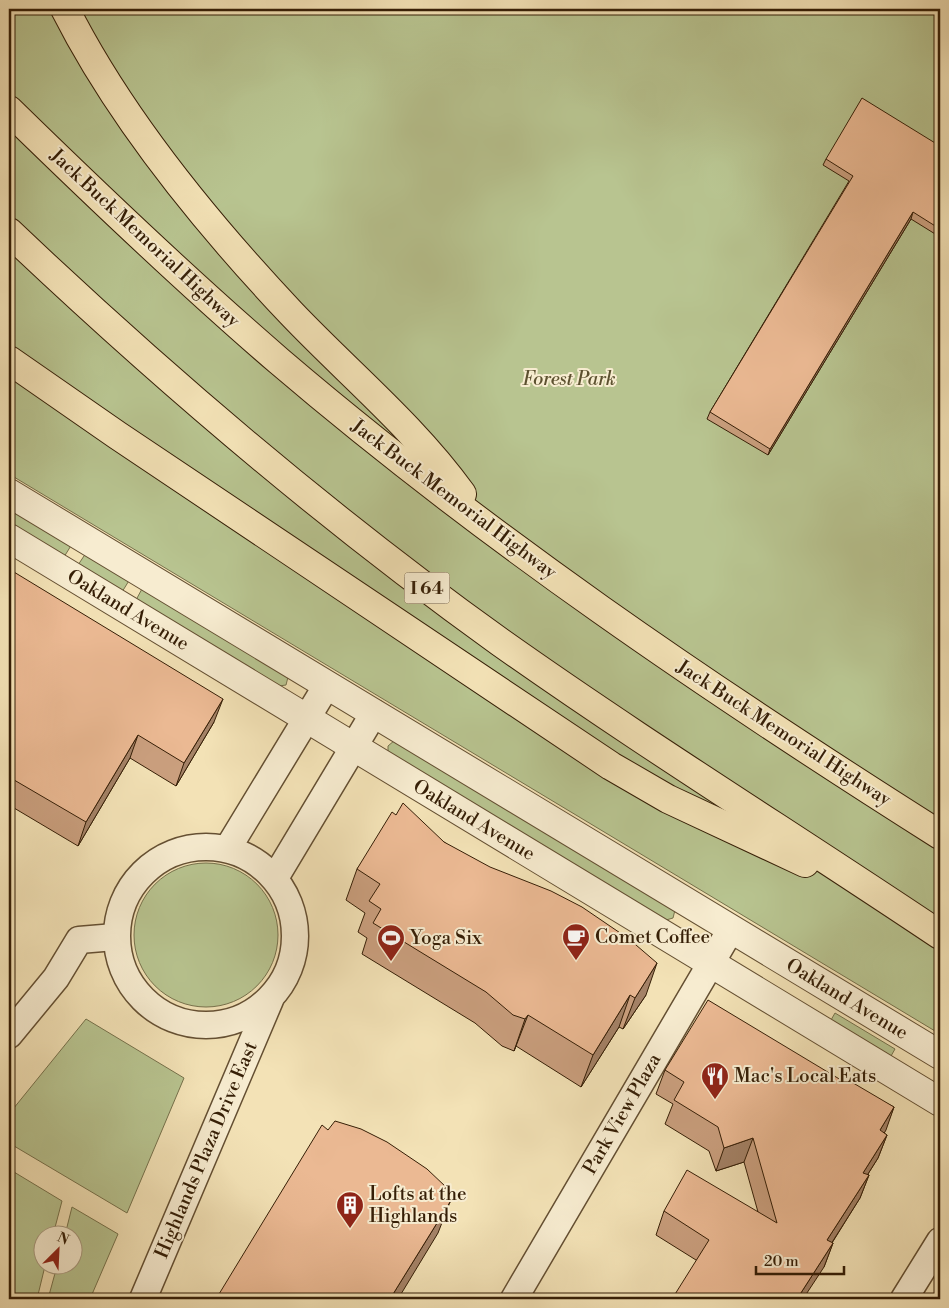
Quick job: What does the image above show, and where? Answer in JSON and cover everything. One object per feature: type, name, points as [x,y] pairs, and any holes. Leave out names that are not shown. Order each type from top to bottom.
[{"type":"highway","points":[[65,9],[105,78],[198,208],[291,313],[417,438],[484,524]]},
{"type":"highway","name":"Jack Buck Memorial Highway","points":[[9,110],[131,227],[278,360],[355,424],[484,524],[650,644],[940,835]]},
{"type":"highway","name":"I 64","points":[[9,232],[201,406],[332,515],[394,562],[499,641],[582,699],[940,935]]},
{"type":"highway","points":[[9,360],[117,435],[611,766],[668,799],[711,820],[882,896]]},
{"type":"street","name":"Oakland Avenue","points":[[9,493],[940,1055]]},
{"type":"street","name":"Oakland Avenue","points":[[9,538],[940,1102]]},
{"type":"street","points":[[228,848],[327,685]]},
{"type":"street","points":[[275,878],[374,714]]},
{"type":"street","points":[[199,845],[228,848],[254,861],[275,878],[292,907],[296,944],[288,975],[270,1000],[238,1021],[210,1026],[176,1019],[146,1002],[122,974],[115,937],[123,900],[142,872],[170,852],[199,845]]},
{"type":"street","name":"Park View Plaza","points":[[514,1299],[731,929]]},
{"type":"street","points":[[9,1035],[56,978],[79,940],[115,937]]},
{"type":"street","name":"Highlands Plaza Drive East","points":[[143,1299],[270,1000]]},
{"type":"street","points":[[904,1299],[940,1241]]},
{"type":"green space","name":"Forest Park","points":[[9,9],[940,9],[940,1034],[9,474]]},
{"type":"green space","points":[[9,507],[72,544],[64,557],[9,523]]},
{"type":"green space","points":[[86,553],[130,579],[122,592],[78,565]]},
{"type":"green space","points":[[143,587],[288,677],[286,685],[279,686],[136,600]]},
{"type":"green space","points":[[395,740],[675,910],[673,918],[666,920],[393,755],[388,751],[388,746]]},
{"type":"green space","points":[[206,863],[233,869],[246,875],[257,884],[266,895],[272,908],[278,935],[272,962],[266,975],[257,986],[246,995],[233,1001],[206,1007],[179,1001],[166,995],[155,986],[146,975],[140,962],[134,935],[140,908],[146,895],[155,884],[166,875],[179,869]]},
{"type":"green space","points":[[835,1013],[895,1049],[891,1056],[831,1020]]},
{"type":"green space","points":[[86,1019],[184,1078],[127,1213],[9,1143],[9,1114]]},
{"type":"green space","points":[[9,1169],[62,1201],[55,1226],[32,1226],[32,1276],[43,1276],[37,1299],[9,1299]]},
{"type":"green space","points":[[72,1207],[118,1234],[90,1299],[48,1299],[54,1276],[82,1276],[82,1226],[67,1226]]},
{"type":"building","points":[[862,98],[940,146],[940,229],[913,212],[770,449],[710,412],[853,176],[826,159]]},
{"type":"building","points":[[9,569],[223,699],[184,763],[138,735],[86,822],[9,777]]},
{"type":"building","points":[[403,803],[444,842],[490,867],[551,891],[582,907],[629,939],[657,963],[635,998],[630,995],[593,1055],[528,1015],[525,1019],[513,1015],[486,992],[373,923],[381,909],[369,901],[380,884],[357,869],[392,812],[396,815]]},
{"type":"building","points":[[708,1000],[841,1080],[843,1077],[894,1107],[880,1130],[887,1135],[863,1173],[869,1175],[827,1240],[833,1243],[797,1299],[672,1299],[709,1240],[664,1211],[687,1170],[777,1223],[753,1138],[724,1148],[718,1127],[674,1100],[684,1082],[665,1070]]},
{"type":"building","name":"Lofts at the Highlands","points":[[335,1121],[361,1129],[387,1142],[427,1169],[446,1187],[440,1193],[450,1202],[390,1299],[216,1299],[322,1125],[328,1130]]},
{"type":"place","name":"Comet Coffee","points":[[576,961]]},
{"type":"place","name":"Yoga Six","points":[[391,962]]},
{"type":"place","name":"Mac's Local Eats","points":[[715,1100]]},
{"type":"place","name":"Lofts at the Highlands","points":[[350,1229]]}]
